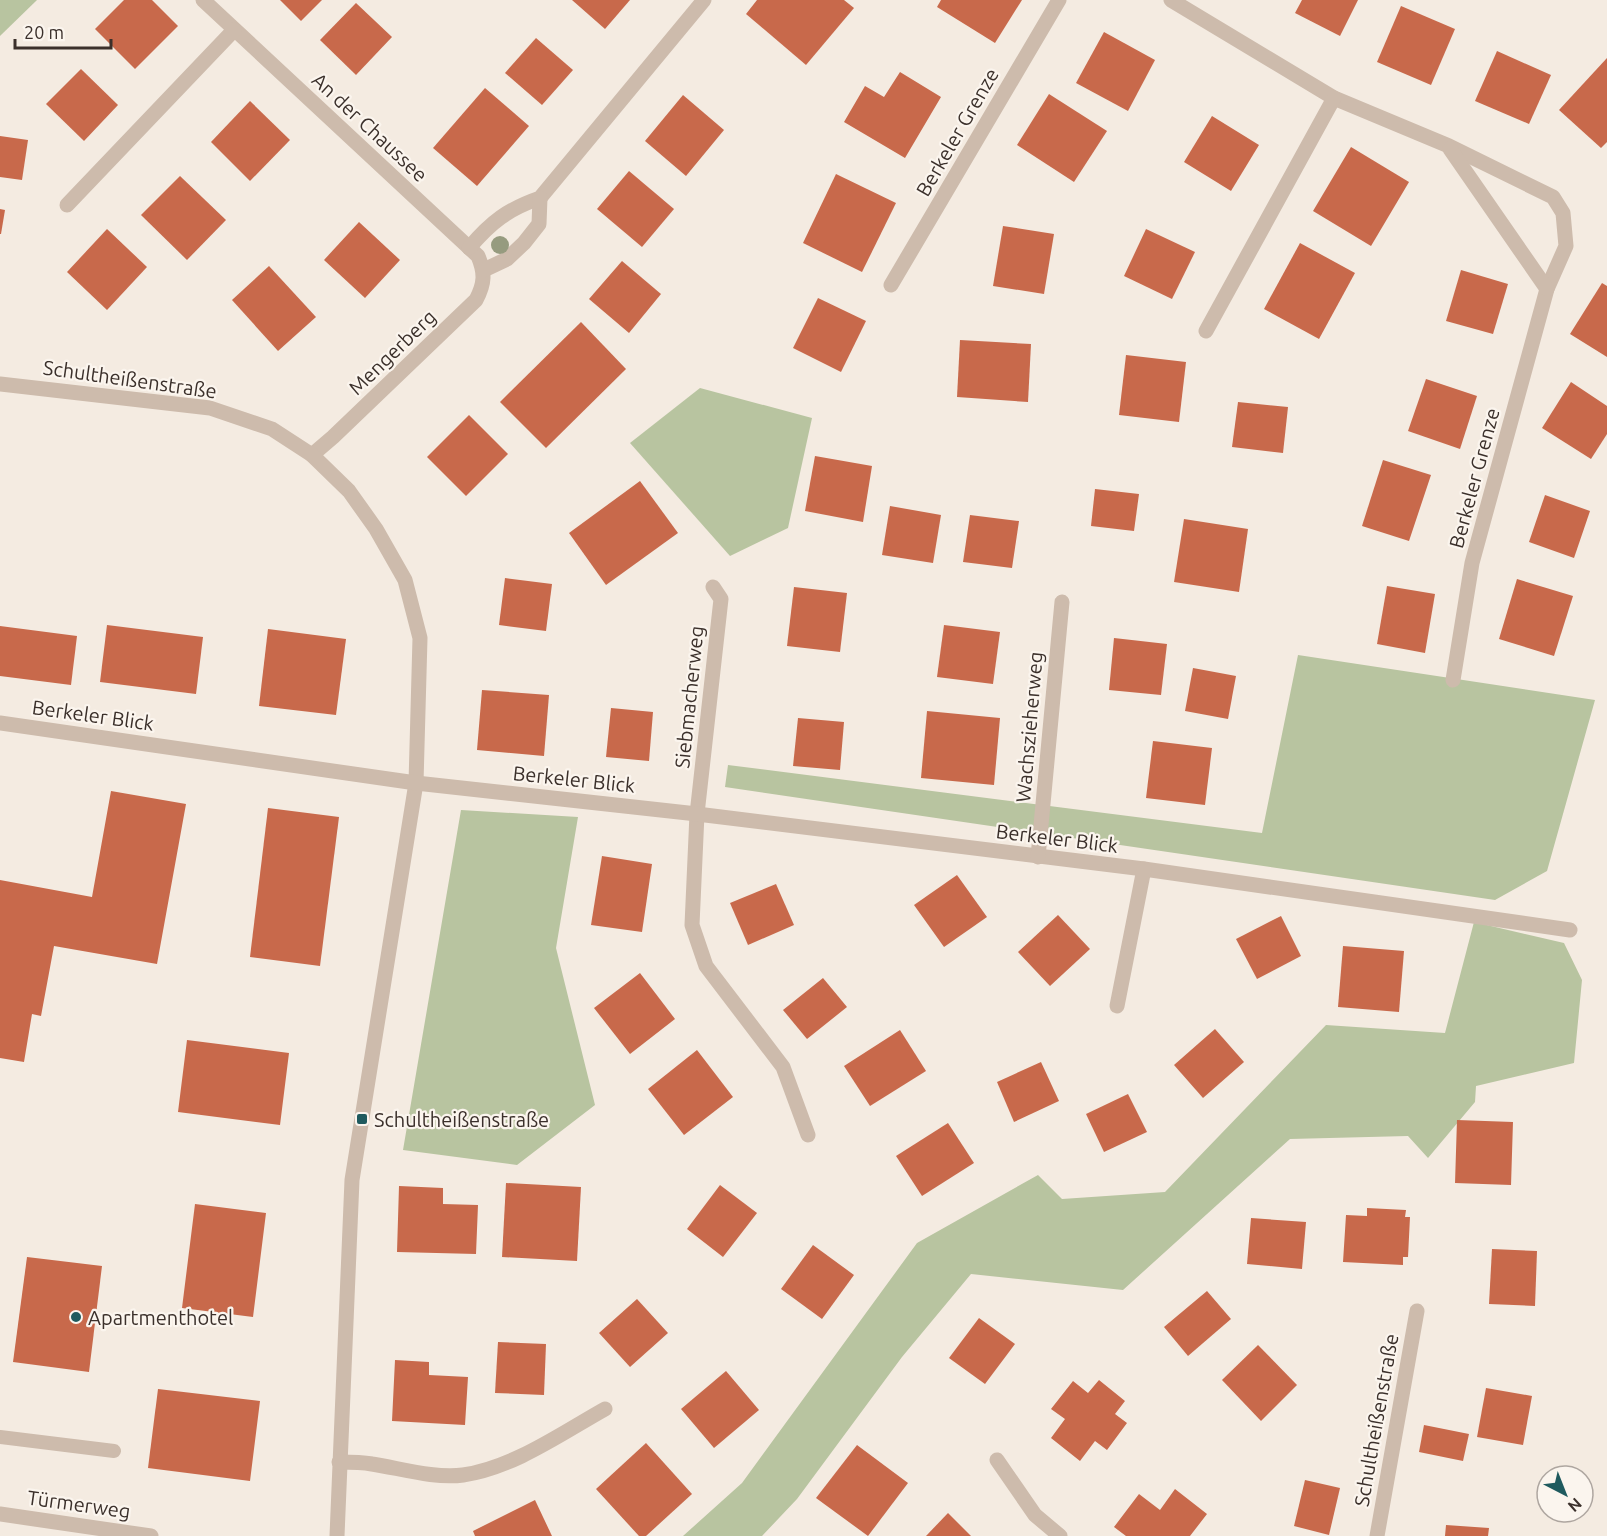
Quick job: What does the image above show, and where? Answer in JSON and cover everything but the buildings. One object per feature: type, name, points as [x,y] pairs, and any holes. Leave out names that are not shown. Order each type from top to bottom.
[{"type":"street","name":"An der Chaussee","points":[[203,0],[477,258]]},
{"type":"street","points":[[477,258],[507,259],[530,237],[539,224],[540,198],[704,0]]},
{"type":"street","name":"Berkeler Grenze","points":[[891,285],[1059,0]]},
{"type":"street","name":"Berkeler Grenze","points":[[1171,0],[1334,98],[1449,146],[1553,197],[1563,213],[1566,246],[1547,289],[1472,563],[1453,680]]},
{"type":"street","points":[[67,205],[234,30]]},
{"type":"street","points":[[1206,331],[1334,98]]},
{"type":"street","points":[[1449,146],[1547,289]]},
{"type":"street","name":"Mengerberg","points":[[312,455],[476,300],[482,288],[477,258],[484,230],[515,206],[540,198]]},
{"type":"street","name":"Schultheißenstraße","points":[[0,384],[210,408],[272,429],[312,455],[349,491],[376,529],[405,580],[420,638],[416,783],[352,1180],[337,1536]]},
{"type":"street","name":"Siebmacherweg","points":[[713,587],[721,599],[697,814],[692,925],[706,966],[783,1067],[808,1135]]},
{"type":"street","name":"Wachszieherweg","points":[[1038,857],[1062,602]]},
{"type":"street","name":"Berkeler Blick","points":[[0,723],[416,783],[697,814],[1144,869],[1570,930]]},
{"type":"street","points":[[1117,1006],[1144,869]]},
{"type":"street","name":"Schultheißenstraße","points":[[1377,1536],[1417,1311]]},
{"type":"street","points":[[339,1462],[368,1463],[428,1473],[463,1475],[494,1466],[547,1444],[605,1409]]},
{"type":"street","points":[[998,1460],[1035,1515],[1060,1536]]},
{"type":"street","name":"Türmerweg","points":[[0,1514],[151,1536]]},
{"type":"lane","points":[[0,1437],[114,1451]]},
{"type":"green space","points":[[0,0],[37,0],[0,36]]},
{"type":"green space","points":[[700,388],[812,418],[788,528],[730,556],[630,443]]},
{"type":"green space","points":[[1298,655],[1595,700],[1547,871],[1495,900],[725,787],[728,765],[1262,833]]},
{"type":"green space","points":[[461,810],[578,817],[556,948],[595,1105],[517,1165],[403,1150]]},
{"type":"green space","points":[[1474,922],[1564,943],[1582,980],[1574,1063],[1476,1086],[1475,1102],[1428,1158],[1408,1136],[1290,1139],[1123,1290],[971,1274],[902,1357],[797,1499],[762,1536],[683,1536],[742,1483],[917,1243],[1038,1175],[1062,1199],[1165,1192],[1326,1025],[1445,1033]]},
{"type":"place","name":"Schultheißenstraße","points":[[362,1119]]},
{"type":"place","name":"Apartmenthotel","points":[[76,1317]]}]
